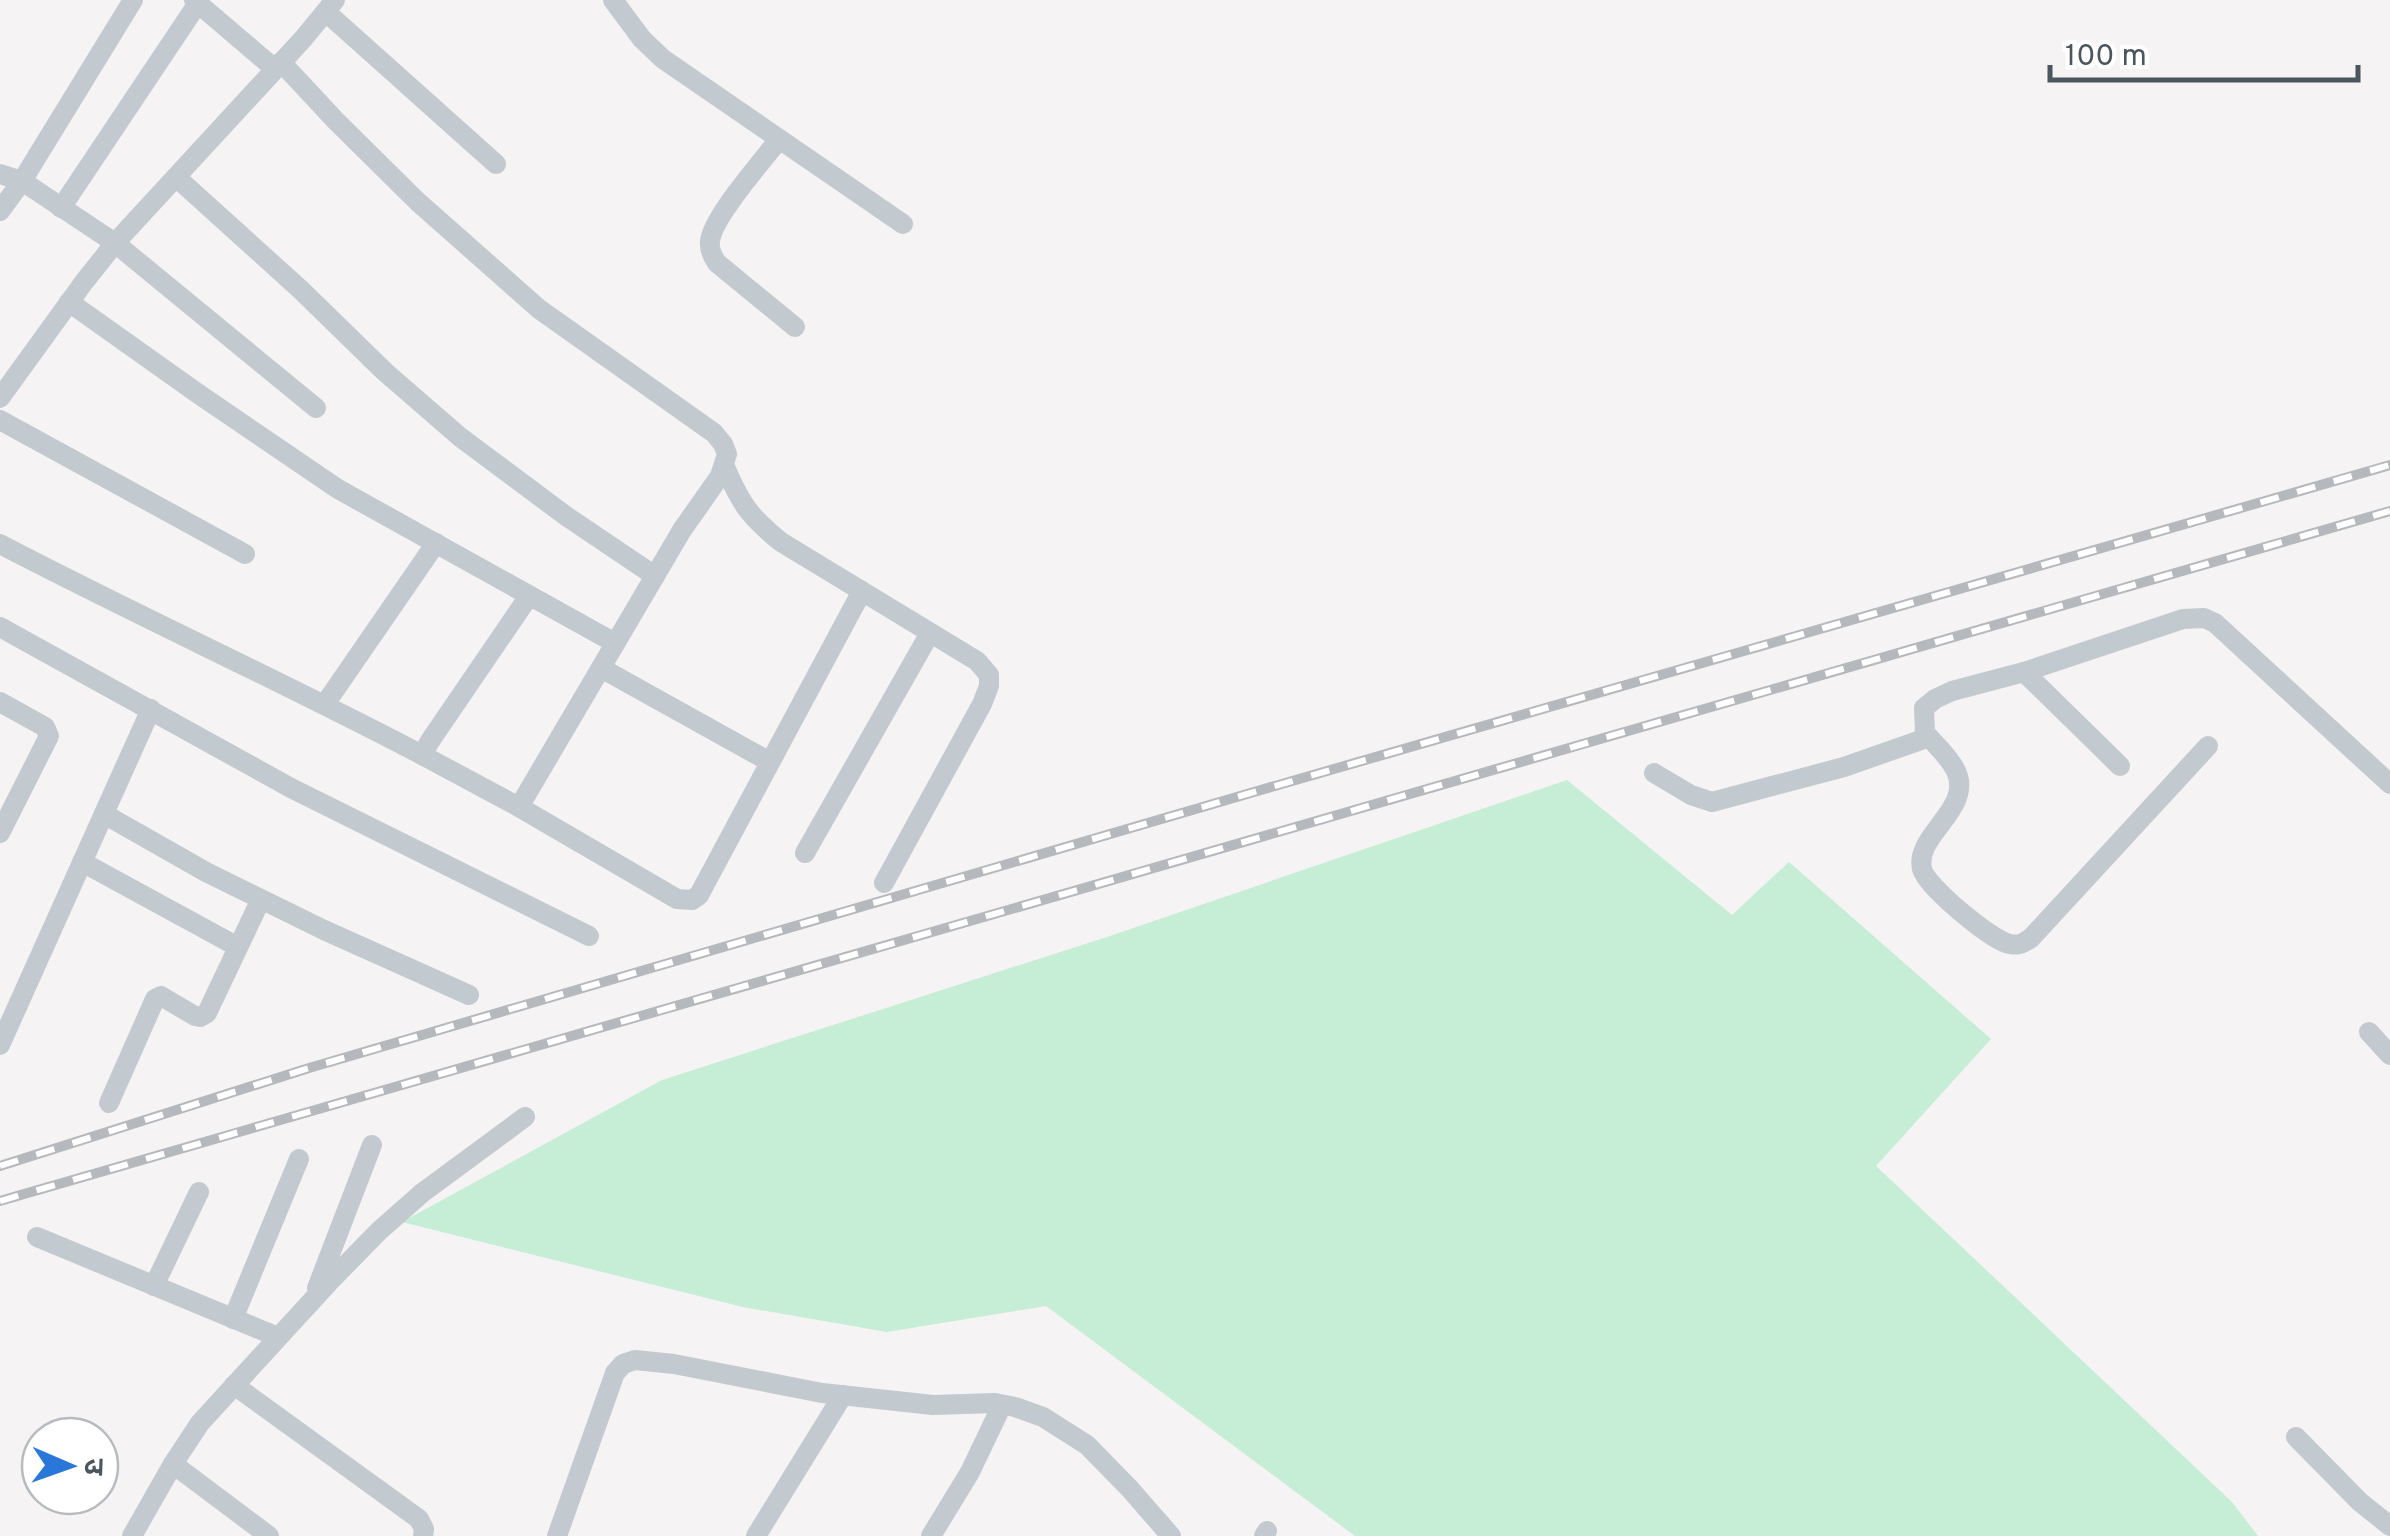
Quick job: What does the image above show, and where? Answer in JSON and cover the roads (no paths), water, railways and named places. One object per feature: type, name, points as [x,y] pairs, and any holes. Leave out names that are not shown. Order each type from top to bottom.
[{"type":"street","points":[[0,211],[134,0]]},
{"type":"street","points":[[613,0],[642,39],[664,59],[903,224]]},
{"type":"street","points":[[62,208],[196,2],[278,66],[418,202],[539,309],[714,433],[727,454],[724,467],[682,530],[519,807]]},
{"type":"street","points":[[0,398],[115,244],[331,6],[496,164]]},
{"type":"street","points":[[780,139],[717,221],[710,237],[710,253],[795,327]]},
{"type":"street","points":[[0,174],[22,181],[115,244],[316,408]]},
{"type":"street","points":[[176,177],[460,437],[655,576]]},
{"type":"street","points":[[69,302],[338,489],[615,643]]},
{"type":"street","points":[[0,420],[245,554]]},
{"type":"street","points":[[724,467],[739,500],[781,542],[984,666],[990,676],[982,704],[884,883]]},
{"type":"street","points":[[325,704],[436,543]]},
{"type":"street","points":[[0,544],[114,604],[325,704],[519,807],[677,899],[692,900],[862,591]]},
{"type":"street","points":[[422,755],[530,596]]},
{"type":"street","points":[[1654,773],[1702,800],[1722,801],[1921,740],[1925,733],[1924,708],[1952,691],[2024,672],[2183,619],[2204,618],[2216,623],[2390,784]]},
{"type":"street","points":[[0,627],[291,788],[589,936]]},
{"type":"street","points":[[805,853],[930,632]]},
{"type":"street","points":[[600,668],[770,762]]},
{"type":"street","points":[[2024,672],[2120,766]]},
{"type":"street","points":[[0,702],[45,727],[49,736],[0,833]]},
{"type":"street","points":[[0,1044],[151,710]]},
{"type":"street","points":[[1925,733],[1959,780],[1951,810],[1924,849],[1922,873],[1987,933],[2008,944],[2020,945],[2031,938],[2208,746]]},
{"type":"street","points":[[104,814],[206,872],[469,995]]},
{"type":"street","points":[[82,862],[238,947]]},
{"type":"street","points":[[109,1103],[154,998],[161,996],[196,1016],[205,1016],[261,898]]},
{"type":"street","points":[[2370,1032],[2390,1055]]},
{"type":"street","points":[[132,1536],[200,1423],[312,1300],[422,1193],[525,1117]]},
{"type":"street","points":[[312,1300],[372,1145]]},
{"type":"street","points":[[233,1318],[299,1159]]},
{"type":"street","points":[[154,1286],[199,1192]]},
{"type":"street","points":[[37,1237],[278,1337]]},
{"type":"street","points":[[557,1536],[614,1373],[635,1360],[842,1395],[933,1405],[1015,1406],[1042,1417],[1088,1446],[1171,1536]]},
{"type":"street","points":[[234,1385],[419,1519],[423,1536]]},
{"type":"street","points":[[756,1536],[842,1395]]},
{"type":"street","points":[[931,1536],[970,1472],[1002,1405]]},
{"type":"street","points":[[2296,1438],[2390,1526]]},
{"type":"street","points":[[173,1464],[269,1536]]},
{"type":"railway","points":[[0,1166],[309,1068],[2390,465]]},
{"type":"railway","points":[[0,1201],[2390,511]]}]
